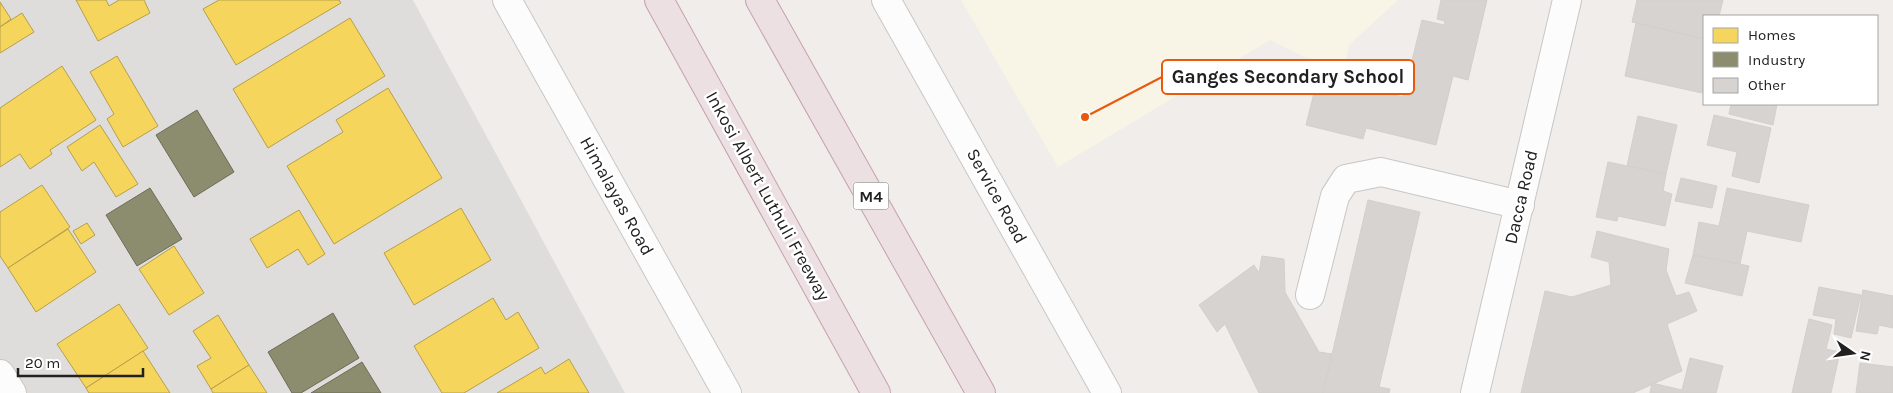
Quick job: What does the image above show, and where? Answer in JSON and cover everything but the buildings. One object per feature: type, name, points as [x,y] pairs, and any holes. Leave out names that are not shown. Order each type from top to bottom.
[{"type":"highway","points":[[654,0],[682,41]]},
{"type":"highway","name":"Inkosi Albert Luthuli Freeway","points":[[659,0],[876,393]]},
{"type":"highway","name":"M4","points":[[760,0],[981,393]]},
{"type":"street","name":"Himalayas Road","points":[[506,0],[727,393]]},
{"type":"street","name":"Service Road","points":[[886,0],[1108,393]]},
{"type":"street","name":"Dacca Road","points":[[1476,393],[1567,0]]},
{"type":"street","points":[[1310,295],[1335,196],[1346,179],[1381,172],[1520,205]]},
{"type":"street","points":[[0,374],[12,393]]},
{"type":"shaded area","points":[[0,0],[413,0],[625,393],[0,393]]},
{"type":"shaded area","points":[[961,0],[1398,0],[1349,45],[1344,67],[1305,57],[1270,40],[1058,167]]},
{"type":"place","name":"Ganges Secondary School","points":[[1085,117]]}]
